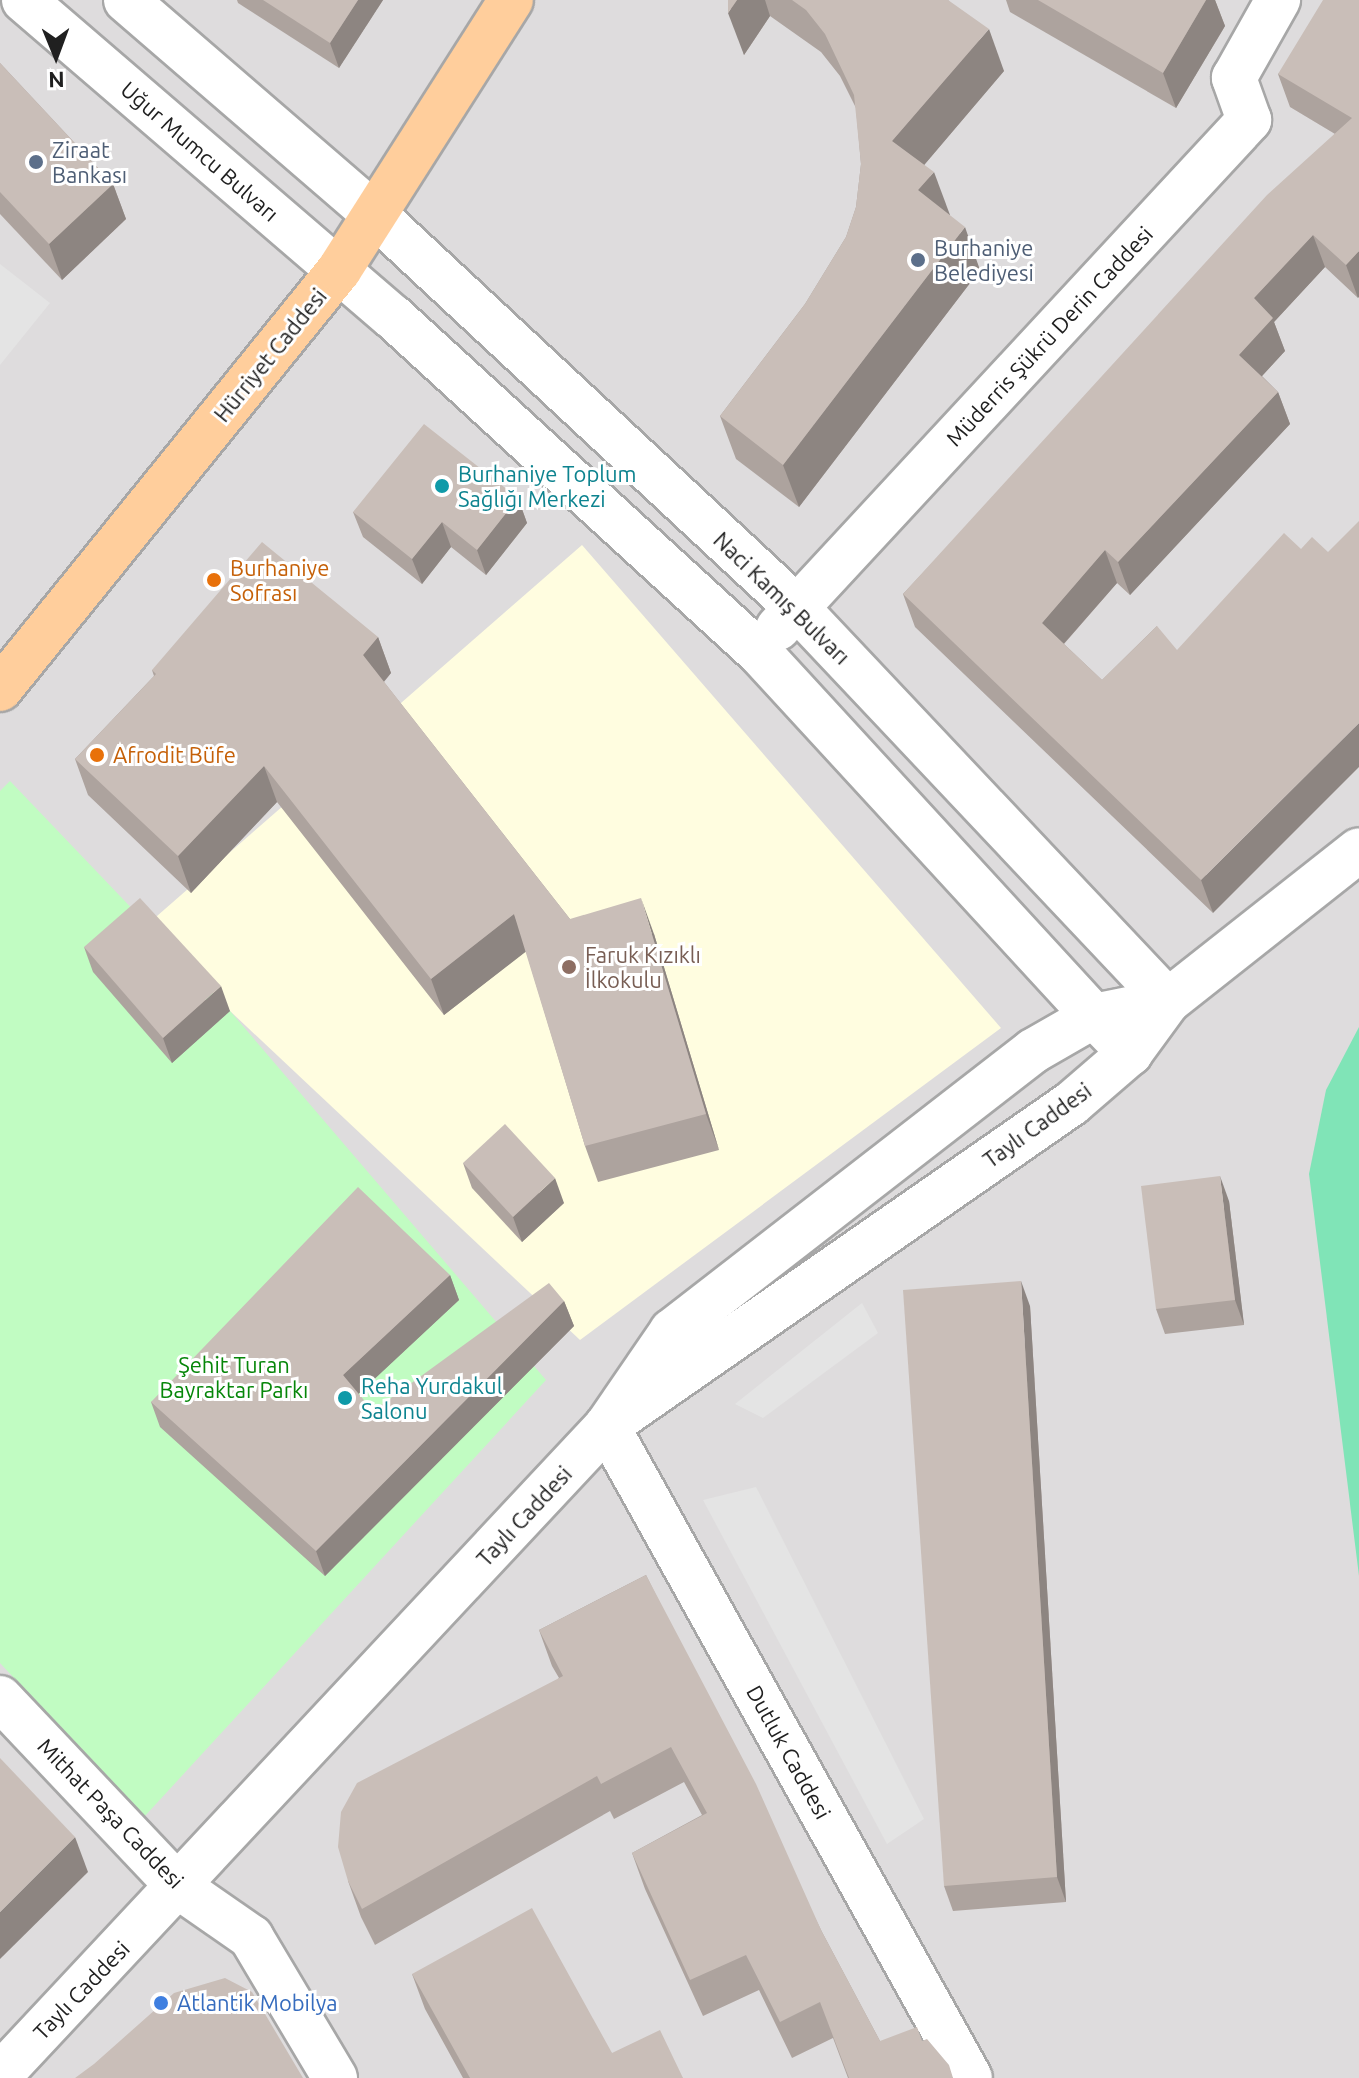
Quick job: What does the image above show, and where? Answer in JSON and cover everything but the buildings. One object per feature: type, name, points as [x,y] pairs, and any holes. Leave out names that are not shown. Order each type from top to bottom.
[{"type":"main road","name":"Hürriyet Caddesi","points":[[0,689],[339,270],[511,0]]},
{"type":"street","name":"Uğur Mumcu Bulvarı","points":[[24,0],[339,270]]},
{"type":"street","points":[[126,0],[375,215]]},
{"type":"street","name":"Müderris Şükrü Derin Caddesi","points":[[758,651],[1249,120],[1234,78],[1278,0]]},
{"type":"street","name":"Naci Kamış Bulvarı","points":[[375,215],[796,607],[1168,1001]]},
{"type":"street","points":[[339,270],[758,651],[1130,1053]]},
{"type":"street","name":"Taylı Caddesi","points":[[607,1426],[1072,1103],[1130,1053],[1168,1001],[1359,850]]},
{"type":"street","name":"Taylı Caddesi","points":[[0,2075],[607,1426],[672,1331],[1033,1051],[1094,1016],[1168,1001]]},
{"type":"street","name":"Dutluk Caddesi","points":[[607,1426],[970,2078]]},
{"type":"street","name":"Mithat Paşa Caddesi","points":[[0,1698],[179,1887],[251,1937],[335,2078]]},
{"type":"shaded area","points":[[0,0],[1359,0],[1359,2078],[0,2078]]},
{"type":"shaded area","points":[[0,264],[50,303],[0,365]]},
{"type":"shaded area","name":"Faruk Kızıklı İlkokulu","points":[[582,545],[1001,1028],[580,1340],[230,1011],[149,923]]},
{"type":"shaded area","points":[[862,1303],[878,1333],[763,1418],[735,1404]]},
{"type":"shaded area","points":[[756,1487],[924,1819],[887,1844],[703,1500]]},
{"type":"green space","name":"Şehit Turan Bayraktar Parkı","points":[[10,781],[230,1011],[546,1380],[144,1817],[0,1663],[0,791]]},
{"type":"green space","points":[[1359,1027],[1359,1576],[1309,1174],[1326,1090]]},
{"type":"place","name":"Ziraat Bankası","points":[[36,162]]},
{"type":"place","name":"Burhaniye Belediyesi","points":[[918,260]]},
{"type":"place","name":"Burhaniye Toplum Sağlığı Merkezi","points":[[442,486]]},
{"type":"place","name":"Burhaniye Sofrası","points":[[214,580]]},
{"type":"place","name":"Afrodit Büfe","points":[[97,755]]},
{"type":"place","name":"Faruk Kızıklı İlkokulu","points":[[569,967]]},
{"type":"place","name":"Reha Yurdakul Salonu","points":[[345,1398]]},
{"type":"place","name":"Atlantik Mobilya","points":[[161,2003]]}]
